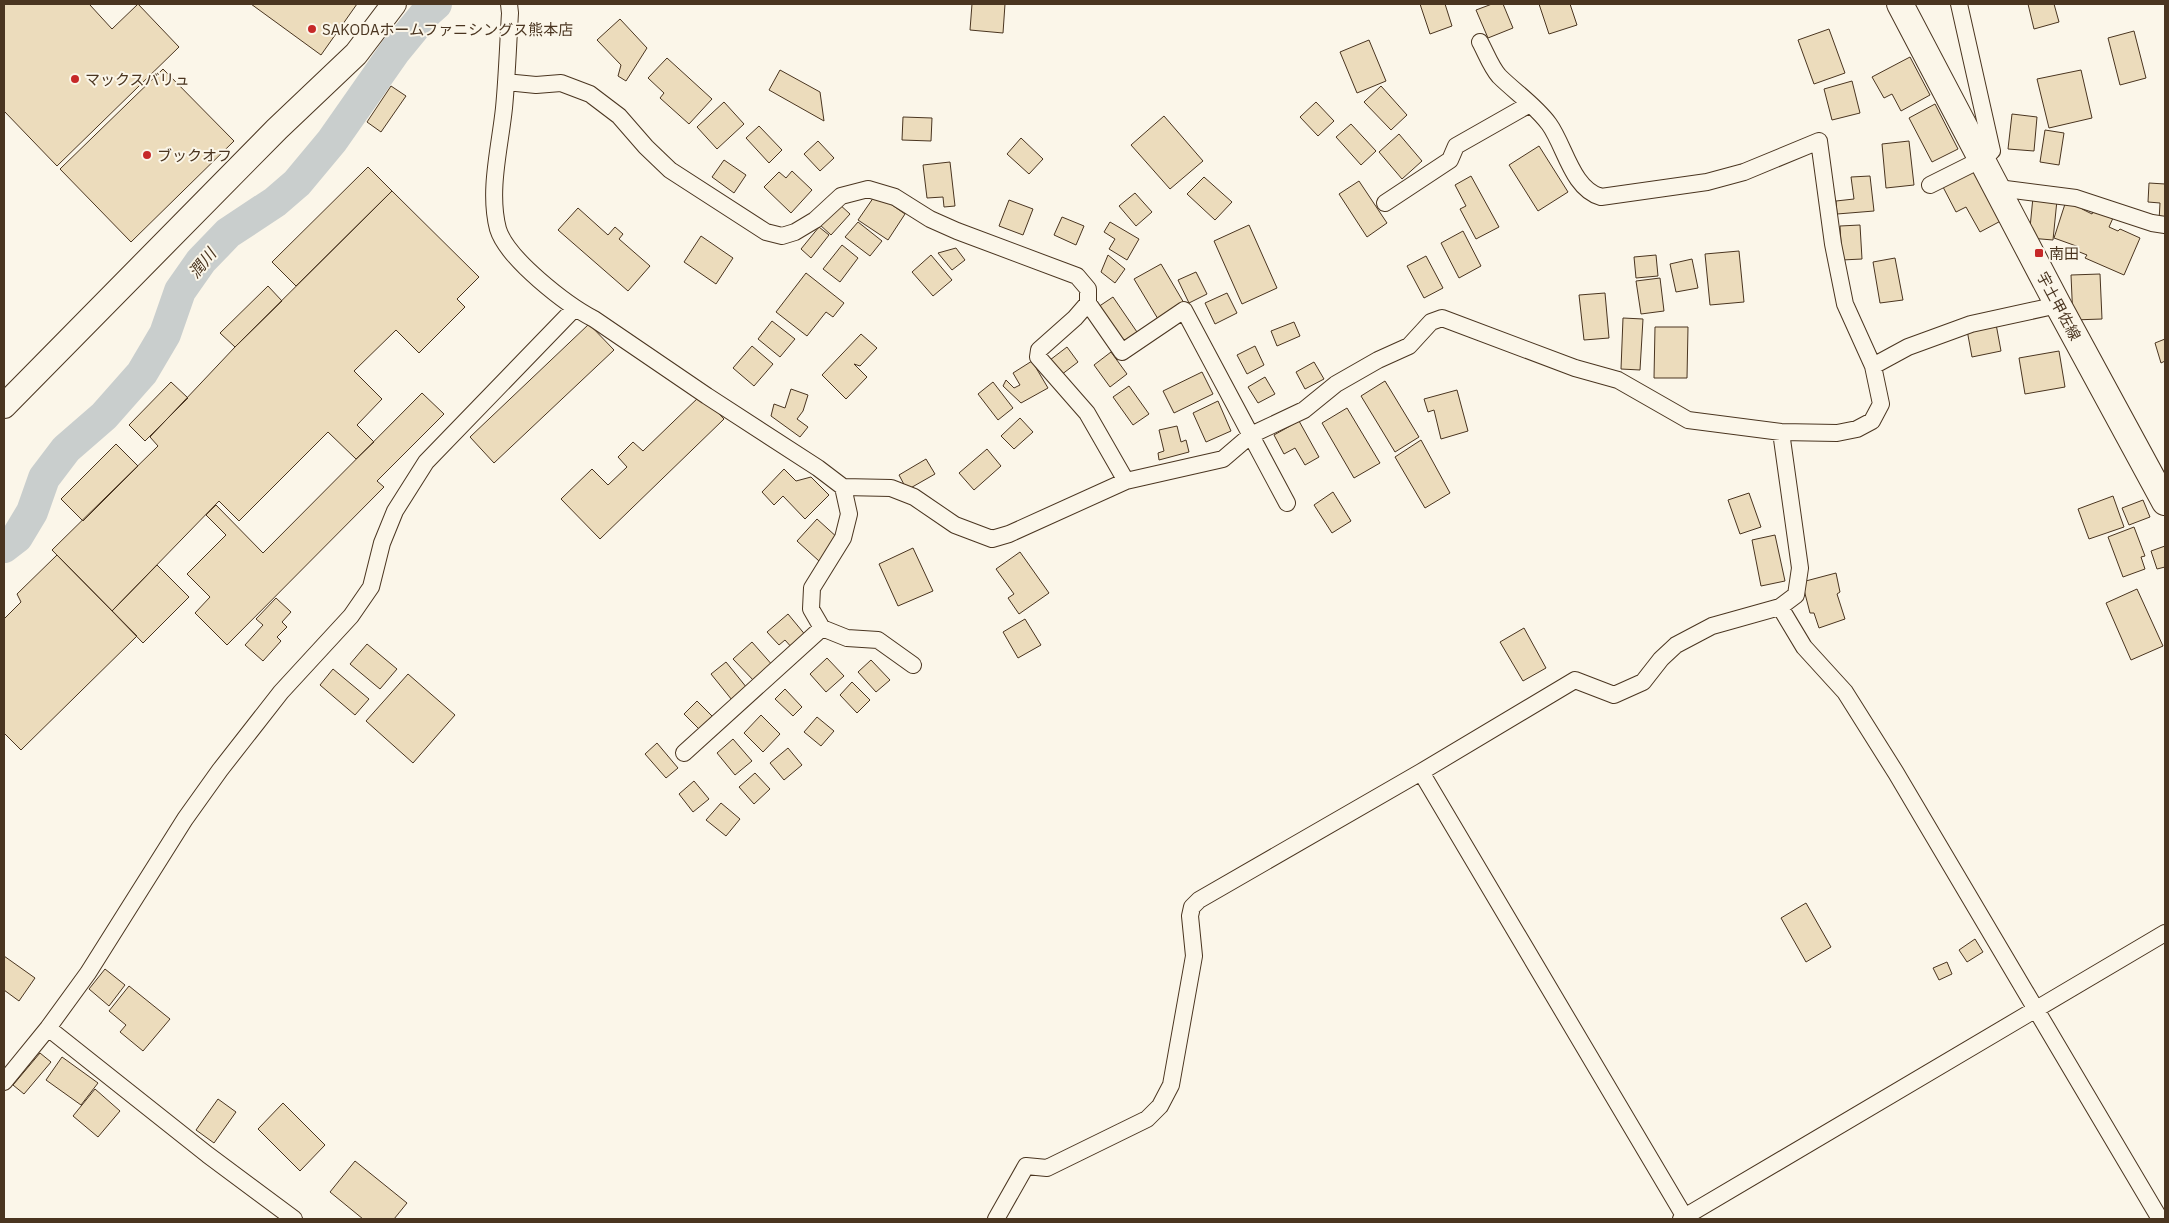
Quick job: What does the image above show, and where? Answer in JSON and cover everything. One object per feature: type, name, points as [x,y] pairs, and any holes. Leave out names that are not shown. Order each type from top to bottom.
[{"type":"main road","name":"宇土甲佐線","points":[[1900,4],[2058,305],[2165,502]]},
{"type":"street","points":[[4,406],[277,129],[356,54],[394,4]]},
{"type":"street","points":[[509,4],[506,82],[495,190],[495,212],[499,231],[509,250],[574,309],[594,319],[707,396],[818,468],[843,487],[891,488],[914,497],[955,525],[992,539],[1009,534],[1126,481],[1223,459],[1251,435],[1304,410],[1336,384],[1378,360],[1409,346],[1431,322],[1442,318],[1575,368],[1618,380],[1688,420],[1781,432],[1837,433],[1857,429],[1872,422],[1881,404],[1873,366],[1845,304],[1833,244],[1819,141],[1744,172],[1707,182],[1601,197],[1592,194],[1585,188],[1550,124],[1498,75],[1480,42]]},
{"type":"street","points":[[1930,185],[1982,159],[1992,151],[1959,4]]},
{"type":"street","points":[[506,82],[536,85],[562,83],[590,94],[619,116],[646,147],[670,170],[766,232],[782,236],[795,232],[815,220],[841,196],[868,189],[895,197],[930,219],[1077,276],[1088,289],[1088,302],[1122,352],[1184,310],[1287,503]]},
{"type":"street","points":[[1385,203],[1450,160],[1456,146],[1530,104]]},
{"type":"street","points":[[1998,188],[2076,198],[2152,223],[2165,225]]},
{"type":"street","points":[[1088,302],[1075,318],[1039,350],[1038,357],[1087,413],[1126,481]]},
{"type":"street","points":[[1873,366],[1908,347],[1971,324],[2058,305]]},
{"type":"street","points":[[4,1082],[48,1028],[88,973],[185,819],[220,770],[281,692],[351,616],[371,587],[382,543],[395,511],[426,462],[574,309]]},
{"type":"street","points":[[996,1219],[1026,1166],[1047,1168],[1081,1153],[1147,1119],[1160,1106],[1171,1085],[1194,956],[1190,916],[1192,907],[1199,900],[1421,772],[1575,680],[1614,695],[1642,682],[1661,659],[1676,645],[1712,626],[1780,607],[1796,595],[1800,568],[1781,432]]},
{"type":"street","points":[[843,487],[849,514],[843,538],[812,588],[811,610],[822,628],[847,638],[878,640],[913,665]]},
{"type":"street","points":[[1780,607],[1804,647],[1845,692],[1896,772],[2160,1219]]},
{"type":"street","points":[[684,753],[822,628]]},
{"type":"street","points":[[1421,772],[1684,1219],[2165,933]]},
{"type":"street","points":[[48,1028],[208,1155],[294,1219]]},
{"type":"building","name":"マックスバリュ","points":[[4,4],[92,4],[90,5],[112,29],[138,4],[179,47],[57,166],[4,111]]},
{"type":"building","name":"SAKODAホームファニシングス熊本店","points":[[251,4],[357,4],[321,55]]},
{"type":"building","points":[[972,4],[1005,4],[1003,33],[970,30]]},
{"type":"building","points":[[1420,4],[1445,4],[1452,26],[1430,34]]},
{"type":"building","points":[[1492,4],[1503,4],[1513,28],[1488,38],[1476,10]]},
{"type":"building","points":[[1539,4],[1570,4],[1577,25],[1549,34]]},
{"type":"building","points":[[2028,4],[2054,4],[2059,22],[2034,29]]},
{"type":"building","points":[[620,19],[647,48],[626,81],[618,76],[621,65],[597,40]]},
{"type":"building","points":[[1829,29],[1845,73],[1814,84],[1798,40]]},
{"type":"building","points":[[2134,31],[2146,78],[2120,85],[2108,38]]},
{"type":"building","points":[[1369,40],[1386,81],[1357,93],[1340,52]]},
{"type":"building","points":[[1910,57],[1930,95],[1901,111],[1892,94],[1884,98],[1872,77]]},
{"type":"building","points":[[667,58],[712,99],[689,124],[660,98],[664,93],[648,78]]},
{"type":"building","name":"ブックオフ","points":[[163,69],[234,141],[131,242],[60,169]]},
{"type":"building","points":[[780,70],[820,92],[824,121],[769,90]]},
{"type":"building","points":[[2081,70],[2092,118],[2049,128],[2037,79]]},
{"type":"building","points":[[1852,81],[1860,113],[1832,120],[1824,89]]},
{"type":"building","points":[[391,86],[406,96],[381,132],[367,122]]},
{"type":"building","points":[[1381,86],[1407,115],[1391,130],[1364,102]]},
{"type":"building","points":[[724,102],[744,124],[717,149],[697,127]]},
{"type":"building","points":[[1316,102],[1334,121],[1318,136],[1300,117]]},
{"type":"building","points":[[1935,104],[1958,149],[1932,162],[1909,118]]},
{"type":"building","points":[[2012,114],[2037,117],[2034,151],[2008,149]]},
{"type":"building","points":[[1164,116],[1203,161],[1170,189],[1131,145]]},
{"type":"building","points":[[903,117],[932,118],[931,141],[902,140]]},
{"type":"building","points":[[1351,124],[1376,151],[1361,165],[1336,137]]},
{"type":"building","points":[[759,126],[782,150],[769,163],[746,138]]},
{"type":"building","points":[[2045,130],[2064,133],[2059,165],[2040,162]]},
{"type":"building","points":[[1399,134],[1422,161],[1402,179],[1379,152]]},
{"type":"building","points":[[1021,138],[1043,159],[1029,174],[1007,154]]},
{"type":"building","points":[[818,141],[834,158],[820,171],[804,154]]},
{"type":"building","points":[[1909,141],[1914,185],[1886,188],[1882,144]]},
{"type":"building","points":[[1539,146],[1568,192],[1538,211],[1509,165]]},
{"type":"building","points":[[724,160],[746,175],[734,193],[712,177]]},
{"type":"building","points":[[950,162],[955,206],[944,207],[943,197],[927,198],[923,165]]},
{"type":"building","points":[[368,167],[392,191],[296,286],[272,262]]},
{"type":"building","points":[[1978,168],[2010,216],[1980,232],[1966,207],[1956,212],[1943,187]]},
{"type":"building","points":[[792,171],[812,190],[791,213],[764,187],[779,172],[786,178]]},
{"type":"building","points":[[1471,176],[1499,227],[1476,239],[1460,209],[1466,206],[1455,185]]},
{"type":"building","points":[[1870,176],[1874,211],[1837,214],[1836,201],[1854,199],[1851,177]]},
{"type":"building","points":[[1204,177],[1232,202],[1215,220],[1187,194]]},
{"type":"building","points":[[1359,181],[1387,223],[1367,237],[1339,194]]},
{"type":"building","points":[[2149,183],[2165,184],[2165,221],[2159,221],[2160,203],[2148,202]]},
{"type":"building","points":[[392,191],[479,277],[457,299],[465,307],[419,353],[396,330],[354,371],[382,399],[357,425],[374,442],[356,459],[328,432],[239,521],[219,501],[112,611],[52,550],[158,446],[150,437],[235,347]]},
{"type":"building","points":[[1135,193],[1152,212],[1136,226],[1119,206]]},
{"type":"building","points":[[876,194],[905,214],[888,240],[858,220]]},
{"type":"building","points":[[2033,197],[2057,200],[2053,240],[2029,238]]},
{"type":"building","points":[[1009,200],[1033,209],[1023,235],[999,226]]},
{"type":"building","points":[[838,203],[850,214],[831,235],[819,224]]},
{"type":"building","points":[[2065,204],[2084,204],[2082,209],[2092,214],[2094,210],[2113,218],[2109,227],[2118,231],[2120,229],[2140,238],[2124,275],[2085,258],[2087,255],[2077,251],[2079,247],[2054,238]]},
{"type":"building","points":[[578,208],[608,235],[615,227],[623,234],[619,239],[650,266],[628,291],[558,230]]},
{"type":"building","points":[[1062,217],[1084,226],[1076,245],[1054,235]]},
{"type":"building","points":[[858,222],[882,241],[870,256],[845,237]]},
{"type":"building","points":[[1110,222],[1139,239],[1127,260],[1109,249],[1115,239],[1104,232]]},
{"type":"building","points":[[1249,225],[1277,288],[1242,304],[1214,241]]},
{"type":"building","points":[[1860,225],[1862,259],[1842,260],[1840,226]]},
{"type":"building","points":[[819,227],[829,235],[811,258],[801,249]]},
{"type":"building","points":[[1463,231],[1481,266],[1459,278],[1441,243]]},
{"type":"building","points":[[701,236],[733,258],[716,284],[684,262]]},
{"type":"building","points":[[842,245],[858,258],[840,282],[823,269]]},
{"type":"building","points":[[956,248],[965,260],[952,270],[938,253]]},
{"type":"building","points":[[1739,251],[1744,302],[1710,305],[1705,254]]},
{"type":"building","points":[[931,255],[952,280],[933,296],[912,272]]},
{"type":"building","points":[[1108,255],[1125,269],[1115,283],[1101,272]]},
{"type":"building","points":[[1656,255],[1658,276],[1636,278],[1634,257]]},
{"type":"building","points":[[1426,256],[1443,288],[1424,298],[1407,266]]},
{"type":"building","points":[[1895,258],[1903,300],[1880,303],[1873,262]]},
{"type":"building","points":[[1692,259],[1698,288],[1676,292],[1670,264]]},
{"type":"building","points":[[1161,264],[1184,303],[1158,319],[1134,279]]},
{"type":"building","points":[[1196,272],[1207,294],[1189,303],[1178,280]]},
{"type":"building","points":[[806,273],[844,303],[833,317],[826,312],[807,336],[776,312]]},
{"type":"building","points":[[2100,274],[2102,319],[2073,320],[2071,275]]},
{"type":"building","points":[[1660,278],[1664,311],[1641,314],[1636,281]]},
{"type":"building","points":[[268,286],[282,301],[235,347],[220,333]]},
{"type":"building","points":[[1227,293],[1237,313],[1215,324],[1205,303]]},
{"type":"building","points":[[1605,293],[1609,338],[1584,340],[1579,295]]},
{"type":"building","points":[[1113,297],[1137,332],[1120,344],[1095,309]]},
{"type":"building","points":[[1623,318],[1643,319],[1640,370],[1621,369]]},
{"type":"building","points":[[772,321],[795,339],[780,357],[758,339]]},
{"type":"building","points":[[1294,322],[1300,336],[1277,346],[1271,331]]},
{"type":"building","points":[[589,324],[614,350],[494,463],[470,437]]},
{"type":"building","points":[[1996,324],[2001,351],[1972,357],[1967,330]]},
{"type":"building","points":[[1655,327],[1688,327],[1687,378],[1654,378]]},
{"type":"building","points":[[861,334],[877,348],[860,366],[854,364],[867,377],[846,399],[822,375]]},
{"type":"building","points":[[2165,339],[2165,361],[2161,363],[2155,343]]},
{"type":"building","points":[[752,346],[773,364],[754,386],[733,368]]},
{"type":"building","points":[[1255,346],[1264,365],[1247,374],[1237,355]]},
{"type":"building","points":[[1067,347],[1078,362],[1061,375],[1050,360]]},
{"type":"building","points":[[2059,351],[2065,387],[2025,394],[2019,358]]},
{"type":"building","points":[[1111,352],[1127,374],[1110,387],[1094,365]]},
{"type":"building","points":[[1032,361],[1048,388],[1021,403],[1003,386],[1006,380],[1014,388],[1020,385],[1013,373]]},
{"type":"building","points":[[1314,362],[1324,379],[1305,389],[1296,372]]},
{"type":"building","points":[[1202,372],[1213,394],[1174,413],[1163,391]]},
{"type":"building","points":[[1265,377],[1275,394],[1258,403],[1248,387]]},
{"type":"building","points":[[1385,381],[1419,437],[1395,452],[1361,396]]},
{"type":"building","points":[[171,382],[188,398],[145,441],[129,425]]},
{"type":"building","points":[[993,382],[1013,408],[998,420],[978,394]]},
{"type":"building","points":[[1129,386],[1149,414],[1133,425],[1113,397]]},
{"type":"building","points":[[791,389],[808,395],[803,411],[797,419],[808,427],[800,437],[771,416],[774,404],[785,408]]},
{"type":"building","points":[[1457,390],[1468,431],[1441,439],[1434,410],[1428,412],[1424,399]]},
{"type":"building","points":[[422,393],[444,414],[377,481],[384,487],[227,645],[195,613],[210,597],[187,574],[226,535],[206,515],[216,505],[263,553]]},
{"type":"building","points":[[701,395],[724,419],[600,539],[561,499],[592,469],[608,485],[627,467],[618,457],[633,442],[643,451]]},
{"type":"building","points":[[1218,401],[1231,431],[1206,442],[1193,413]]},
{"type":"building","points":[[1347,408],[1380,463],[1354,478],[1322,423]]},
{"type":"building","points":[[1020,418],[1033,432],[1014,449],[1001,436]]},
{"type":"building","points":[[1299,421],[1319,457],[1305,465],[1295,448],[1284,454],[1274,435]]},
{"type":"building","points":[[1177,426],[1181,442],[1186,440],[1189,452],[1159,460],[1158,453],[1164,451],[1159,430]]},
{"type":"building","points":[[1421,440],[1450,493],[1425,508],[1395,457]]},
{"type":"building","points":[[116,444],[138,466],[83,521],[61,499]]},
{"type":"building","points":[[987,449],[1001,466],[974,490],[959,473]]},
{"type":"building","points":[[926,459],[935,474],[907,490],[899,475]]},
{"type":"building","points":[[784,469],[796,481],[811,477],[829,495],[805,519],[783,496],[774,505],[762,492]]},
{"type":"building","points":[[1333,492],[1351,521],[1332,533],[1314,505]]},
{"type":"building","points":[[1749,493],[1761,527],[1740,534],[1728,500]]},
{"type":"building","points":[[2113,496],[2124,527],[2089,539],[2078,509]]},
{"type":"building","points":[[2143,500],[2150,517],[2129,525],[2122,508]]},
{"type":"building","points":[[817,519],[839,539],[819,561],[797,541]]},
{"type":"building","points":[[2134,527],[2145,556],[2141,557],[2145,569],[2123,577],[2108,537]]},
{"type":"building","points":[[1775,535],[1785,581],[1761,586],[1752,540]]},
{"type":"building","points":[[2165,546],[2165,567],[2157,569],[2151,551]]},
{"type":"building","points":[[913,548],[933,591],[898,606],[879,564]]},
{"type":"building","points":[[1020,552],[1049,593],[1019,614],[1008,598],[1014,594],[996,569]]},
{"type":"building","points":[[57,555],[137,636],[21,750],[4,733],[4,619],[21,602],[17,594]]},
{"type":"building","points":[[157,565],[189,597],[143,643],[112,611]]},
{"type":"building","points":[[1836,573],[1840,592],[1837,594],[1845,619],[1819,628],[1814,613],[1810,613],[1802,582]]},
{"type":"building","points":[[2137,589],[2163,646],[2131,660],[2106,603]]},
{"type":"building","points":[[276,598],[291,612],[282,622],[287,627],[277,637],[281,641],[263,661],[245,645],[263,625],[256,619]]},
{"type":"building","points":[[788,614],[807,637],[793,649],[785,640],[779,645],[767,632]]},
{"type":"building","points":[[1025,619],[1041,645],[1018,658],[1003,632]]},
{"type":"building","points":[[1524,628],[1546,668],[1523,681],[1500,642]]},
{"type":"building","points":[[752,642],[774,667],[756,683],[733,659]]},
{"type":"building","points":[[367,644],[397,669],[380,689],[350,664]]},
{"type":"building","points":[[827,658],[844,676],[826,692],[810,674]]},
{"type":"building","points":[[871,660],[890,680],[876,692],[858,672]]},
{"type":"building","points":[[726,662],[747,688],[732,700],[711,674]]},
{"type":"building","points":[[333,669],[369,699],[355,715],[320,685]]},
{"type":"building","points":[[408,674],[455,715],[413,763],[366,721]]},
{"type":"building","points":[[852,682],[870,700],[857,713],[840,695]]},
{"type":"building","points":[[785,689],[802,707],[793,716],[775,699]]},
{"type":"building","points":[[697,701],[714,718],[701,731],[684,714]]},
{"type":"building","points":[[761,715],[780,734],[763,752],[744,733]]},
{"type":"building","points":[[817,717],[834,731],[821,746],[804,732]]},
{"type":"building","points":[[733,739],[752,761],[735,775],[717,753]]},
{"type":"building","points":[[657,743],[678,768],[666,778],[645,754]]},
{"type":"building","points":[[788,748],[802,765],[784,780],[770,763]]},
{"type":"building","points":[[755,773],[770,789],[754,804],[739,787]]},
{"type":"building","points":[[694,781],[709,799],[693,812],[679,794]]},
{"type":"building","points":[[721,803],[740,819],[726,836],[706,820]]},
{"type":"building","points":[[1806,903],[1831,947],[1806,962],[1781,918]]},
{"type":"building","points":[[1975,939],[1983,952],[1967,962],[1959,950]]},
{"type":"building","points":[[4,956],[35,978],[19,1001],[4,990]]},
{"type":"building","points":[[1947,962],[1952,974],[1939,980],[1933,968]]},
{"type":"building","points":[[105,969],[125,985],[109,1006],[89,989]]},
{"type":"building","points":[[129,986],[170,1019],[143,1051],[120,1032],[126,1025],[109,1011]]},
{"type":"building","points":[[40,1053],[51,1062],[24,1094],[13,1085]]},
{"type":"building","points":[[62,1057],[98,1083],[81,1105],[46,1080]]},
{"type":"building","points":[[95,1089],[120,1111],[98,1137],[73,1116]]},
{"type":"building","points":[[218,1099],[236,1112],[214,1143],[196,1130]]},
{"type":"building","points":[[283,1103],[325,1145],[300,1171],[258,1129]]},
{"type":"building","points":[[355,1161],[407,1203],[394,1219],[363,1219],[330,1192]]},
{"type":"waterway","name":"潤川","points":[[4,547],[17,537],[32,512],[44,478],[66,449],[104,416],[142,373],[165,334],[180,291],[201,261],[228,233],[275,202],[297,183],[332,141],[395,51],[427,12],[436,4]]},
{"type":"place","name":"SAKODAホームファニシングス熊本店","points":[[312,29]]},
{"type":"place","name":"マックスバリュ","points":[[75,79]]},
{"type":"place","name":"ブックオフ","points":[[147,155]]},
{"type":"place","name":"南田","points":[[2039,253]]}]
